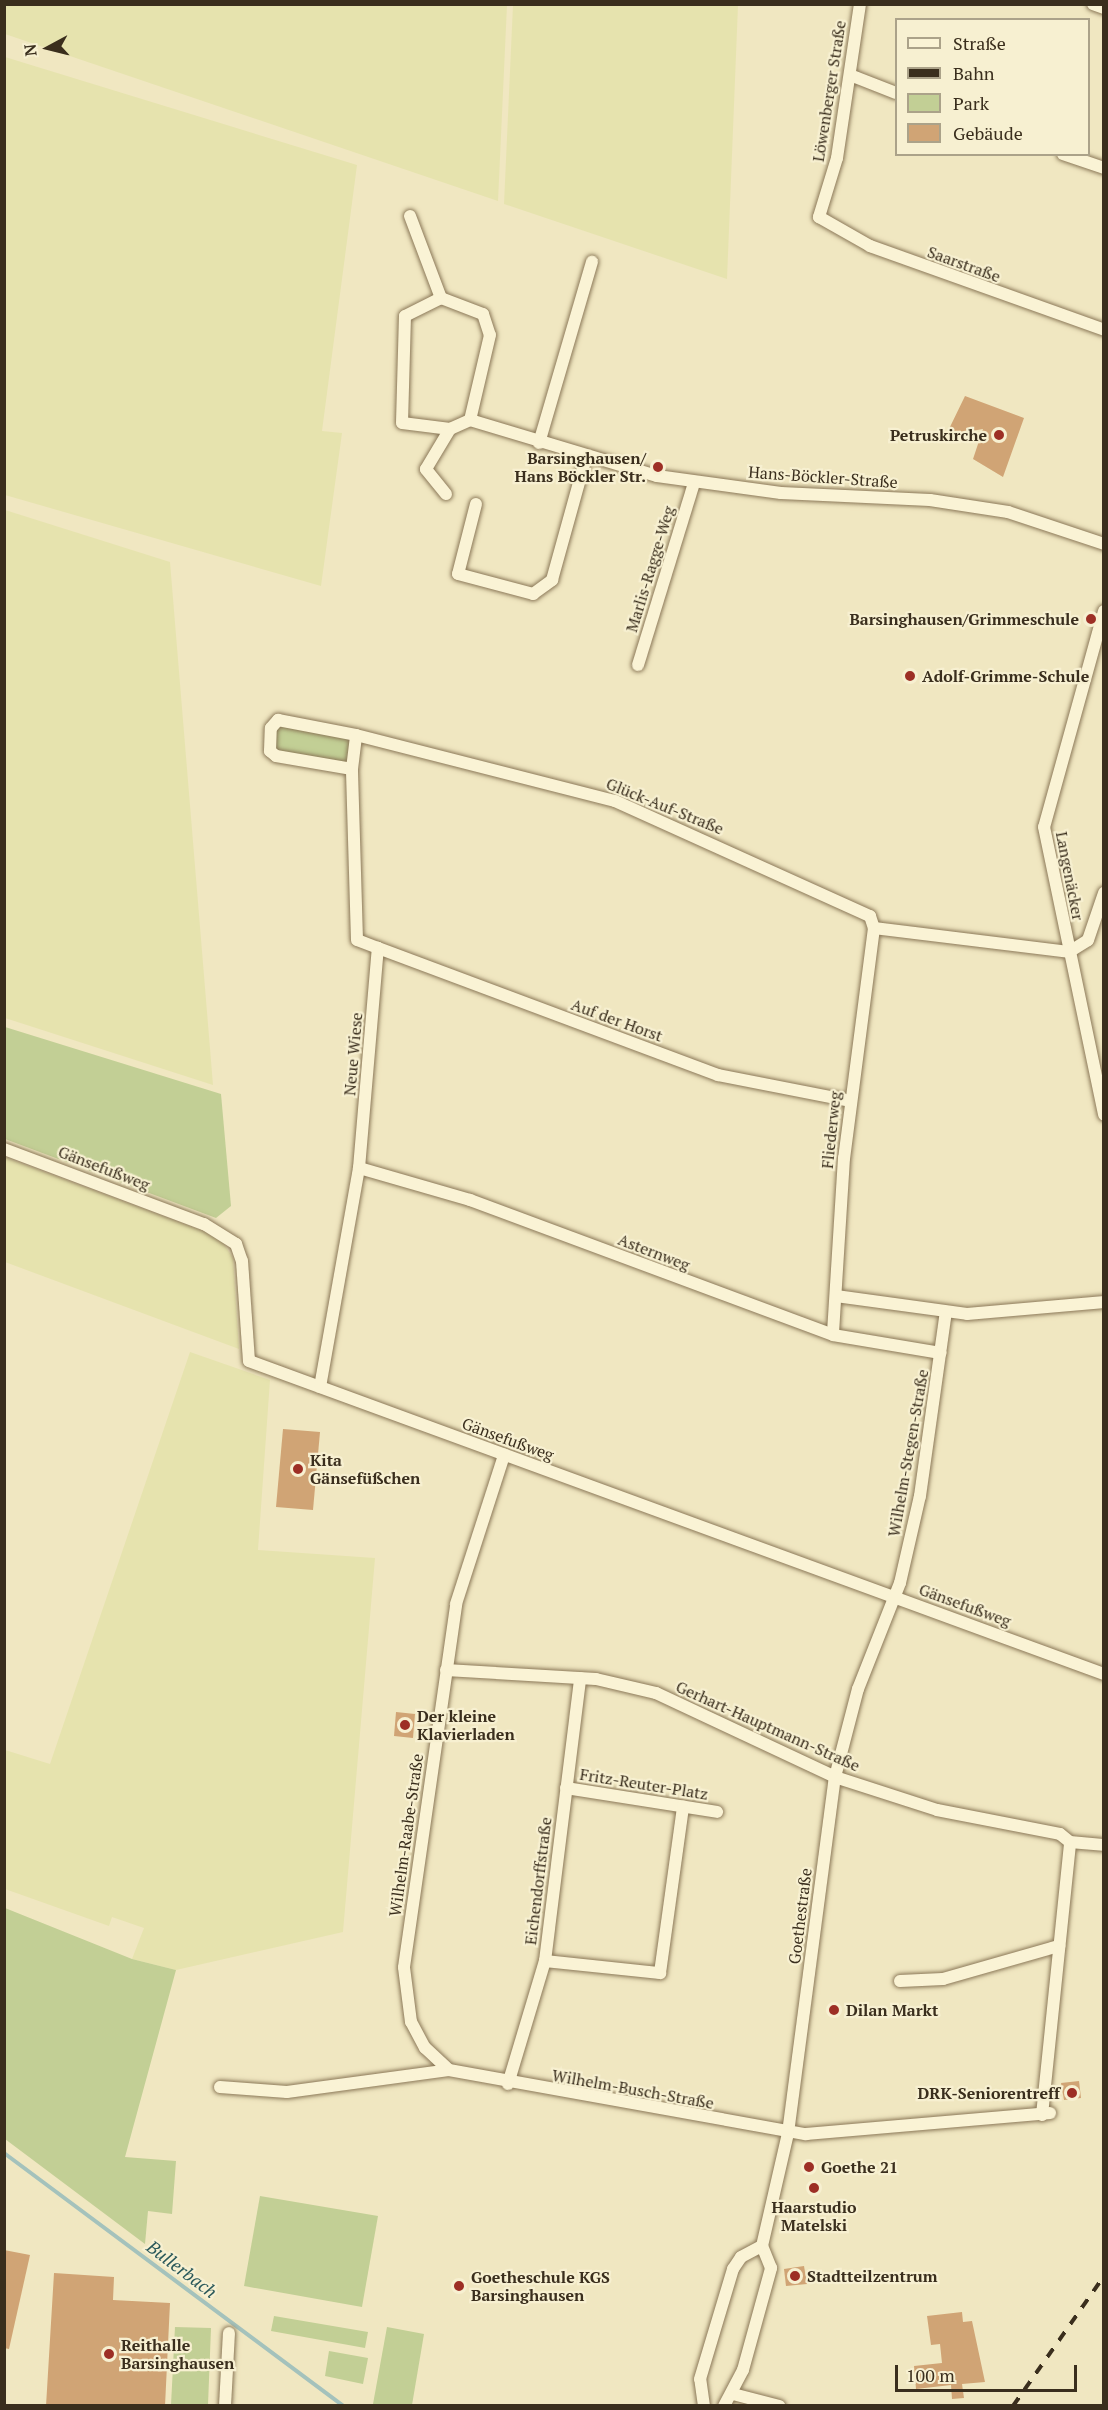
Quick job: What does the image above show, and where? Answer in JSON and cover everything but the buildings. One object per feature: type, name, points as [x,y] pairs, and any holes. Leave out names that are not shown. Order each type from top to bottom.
[{"type":"street","name":"Löwenberger Straße","points":[[819,217],[837,158],[860,4]]},
{"type":"street","points":[[1093,4],[1104,8]]},
{"type":"street","points":[[850,75],[895,92]]},
{"type":"street","points":[[1069,156],[1104,168]]},
{"type":"street","points":[[410,216],[441,298]]},
{"type":"street","name":"Saarstraße","points":[[819,217],[870,246],[1104,330]]},
{"type":"street","points":[[539,443],[585,273],[592,262]]},
{"type":"street","points":[[441,298],[483,314],[490,335],[470,420],[450,429],[402,423],[405,316],[441,298]]},
{"type":"street","name":"Hans-Böckler-Straße","points":[[470,420],[586,457],[694,483],[930,500],[1008,512],[1104,544]]},
{"type":"street","points":[[446,494],[426,469],[450,429]]},
{"type":"street","points":[[476,504],[458,574],[533,594],[552,580],[586,457]]},
{"type":"street","name":"Marlis-Ragge-Weg","points":[[638,665],[694,483]]},
{"type":"street","name":"Langenäcker","points":[[1103,1109],[1044,827],[1104,611]]},
{"type":"street","name":"Glück-Auf-Straße","points":[[352,769],[276,756],[270,751],[271,728],[278,720],[356,735],[615,801],[870,916],[874,928]]},
{"type":"street","points":[[356,735],[352,769],[357,940],[378,948]]},
{"type":"street","points":[[874,928],[1069,952],[1088,940],[1104,893]]},
{"type":"street","name":"Fliederweg","points":[[833,1335],[850,1101],[874,928]]},
{"type":"street","name":"Auf der Horst","points":[[378,948],[718,1075],[850,1101]]},
{"type":"street","name":"Neue Wiese","points":[[320,1387],[359,1168],[378,948]]},
{"type":"street","name":"Gänsefußweg","points":[[4,1149],[221,1232],[236,1244],[242,1261],[249,1361],[1104,1674]]},
{"type":"street","name":"Asternweg","points":[[359,1168],[470,1200],[833,1335],[941,1353]]},
{"type":"street","points":[[836,1296],[946,1312],[1104,1302]]},
{"type":"street","name":"Wilhelm-Stegen-Straße","points":[[893,1597],[920,1496],[946,1312]]},
{"type":"street","name":"Wilhelm-Raabe-Straße","points":[[449,2070],[425,2048],[411,2022],[404,1967],[456,1604],[504,1455]]},
{"type":"street","name":"Goethestraße","points":[[724,2406],[733,2394],[771,2268],[762,2246],[788,2133],[835,1777],[858,1689],[893,1597]]},
{"type":"street","name":"Gerhart-Hauptmann-Straße","points":[[446,1670],[580,1678],[656,1693],[835,1777],[937,1810],[1060,1834],[1070,1842],[1103,1845]]},
{"type":"street","name":"Eichendorffstraße","points":[[508,2084],[545,1961],[580,1678]]},
{"type":"street","name":"Fritz-Reuter-Platz","points":[[566,1788],[717,1812]]},
{"type":"street","points":[[545,1961],[660,1973],[683,1807]]},
{"type":"street","points":[[900,1981],[943,1979],[1059,1946],[1070,1842]]},
{"type":"street","name":"Wilhelm-Busch-Straße","points":[[220,2087],[287,2092],[449,2070],[508,2084],[788,2133],[842,2134],[1046,2114],[1059,1946]]},
{"type":"street","points":[[704,2406],[700,2379],[726,2293],[741,2257],[762,2246]]},
{"type":"street","points":[[225,2406],[229,2333]]},
{"type":"street","points":[[733,2394],[779,2406]]},
{"type":"shaded area","points":[[5,4],[507,5],[498,201],[5,34]]},
{"type":"shaded area","points":[[513,5],[738,5],[727,279],[504,204]]},
{"type":"shaded area","points":[[5,57],[357,165],[322,431],[342,433],[321,586],[5,495]]},
{"type":"shaded area","points":[[5,510],[170,562],[213,1085],[5,1018]]},
{"type":"shaded area","points":[[4,1157],[219,1237],[233,1258],[239,1349],[5,1262]]},
{"type":"shaded area","points":[[190,1352],[270,1380],[258,1550],[375,1558],[343,1932],[176,1970],[132,1959],[144,1928],[112,1917],[109,1926],[5,1889],[5,1750],[50,1764]]},
{"type":"green space","points":[[278,720],[356,735],[352,769],[276,756],[271,728]]},
{"type":"green space","points":[[5,1027],[221,1094],[231,1206],[216,1218],[5,1139]]},
{"type":"green space","points":[[5,1908],[132,1959],[176,1970],[125,2157],[176,2161],[172,2214],[148,2211],[145,2244],[5,2139]]},
{"type":"green space","points":[[260,2196],[378,2216],[362,2307],[244,2286]]},
{"type":"green space","points":[[274,2316],[368,2332],[365,2348],[271,2331]]},
{"type":"green space","points":[[175,2327],[211,2328],[208,2405],[171,2405]]},
{"type":"green space","points":[[387,2327],[424,2334],[412,2405],[373,2404]]},
{"type":"green space","points":[[329,2351],[368,2358],[363,2384],[325,2376]]},
{"type":"waterway","name":"Bullerbach","points":[[4,2153],[344,2406]]},
{"type":"railway","points":[[1013,2406],[1104,2276]]},
{"type":"place","name":"Petruskirche","points":[[999,435]]},
{"type":"place","name":"Barsinghausen/ Hans Böckler Str.","points":[[658,467]]},
{"type":"place","name":"Barsinghausen/Grimmeschule","points":[[1091,619]]},
{"type":"place","name":"Adolf-Grimme-Schule","points":[[910,676]]},
{"type":"place","name":"Kita Gänsefüßchen","points":[[298,1469]]},
{"type":"place","name":"Der kleine Klavierladen","points":[[405,1725]]},
{"type":"place","name":"Dilan Markt","points":[[834,2010]]},
{"type":"place","name":"DRK-Seniorentreff","points":[[1072,2093]]},
{"type":"place","name":"Goethe 21","points":[[809,2167]]},
{"type":"place","name":"Haarstudio Matelski","points":[[814,2188]]},
{"type":"place","name":"Stadtteilzentrum","points":[[795,2276]]},
{"type":"place","name":"Goetheschule KGS Barsinghausen","points":[[459,2286]]},
{"type":"place","name":"Reithalle Barsinghausen","points":[[109,2354]]}]
